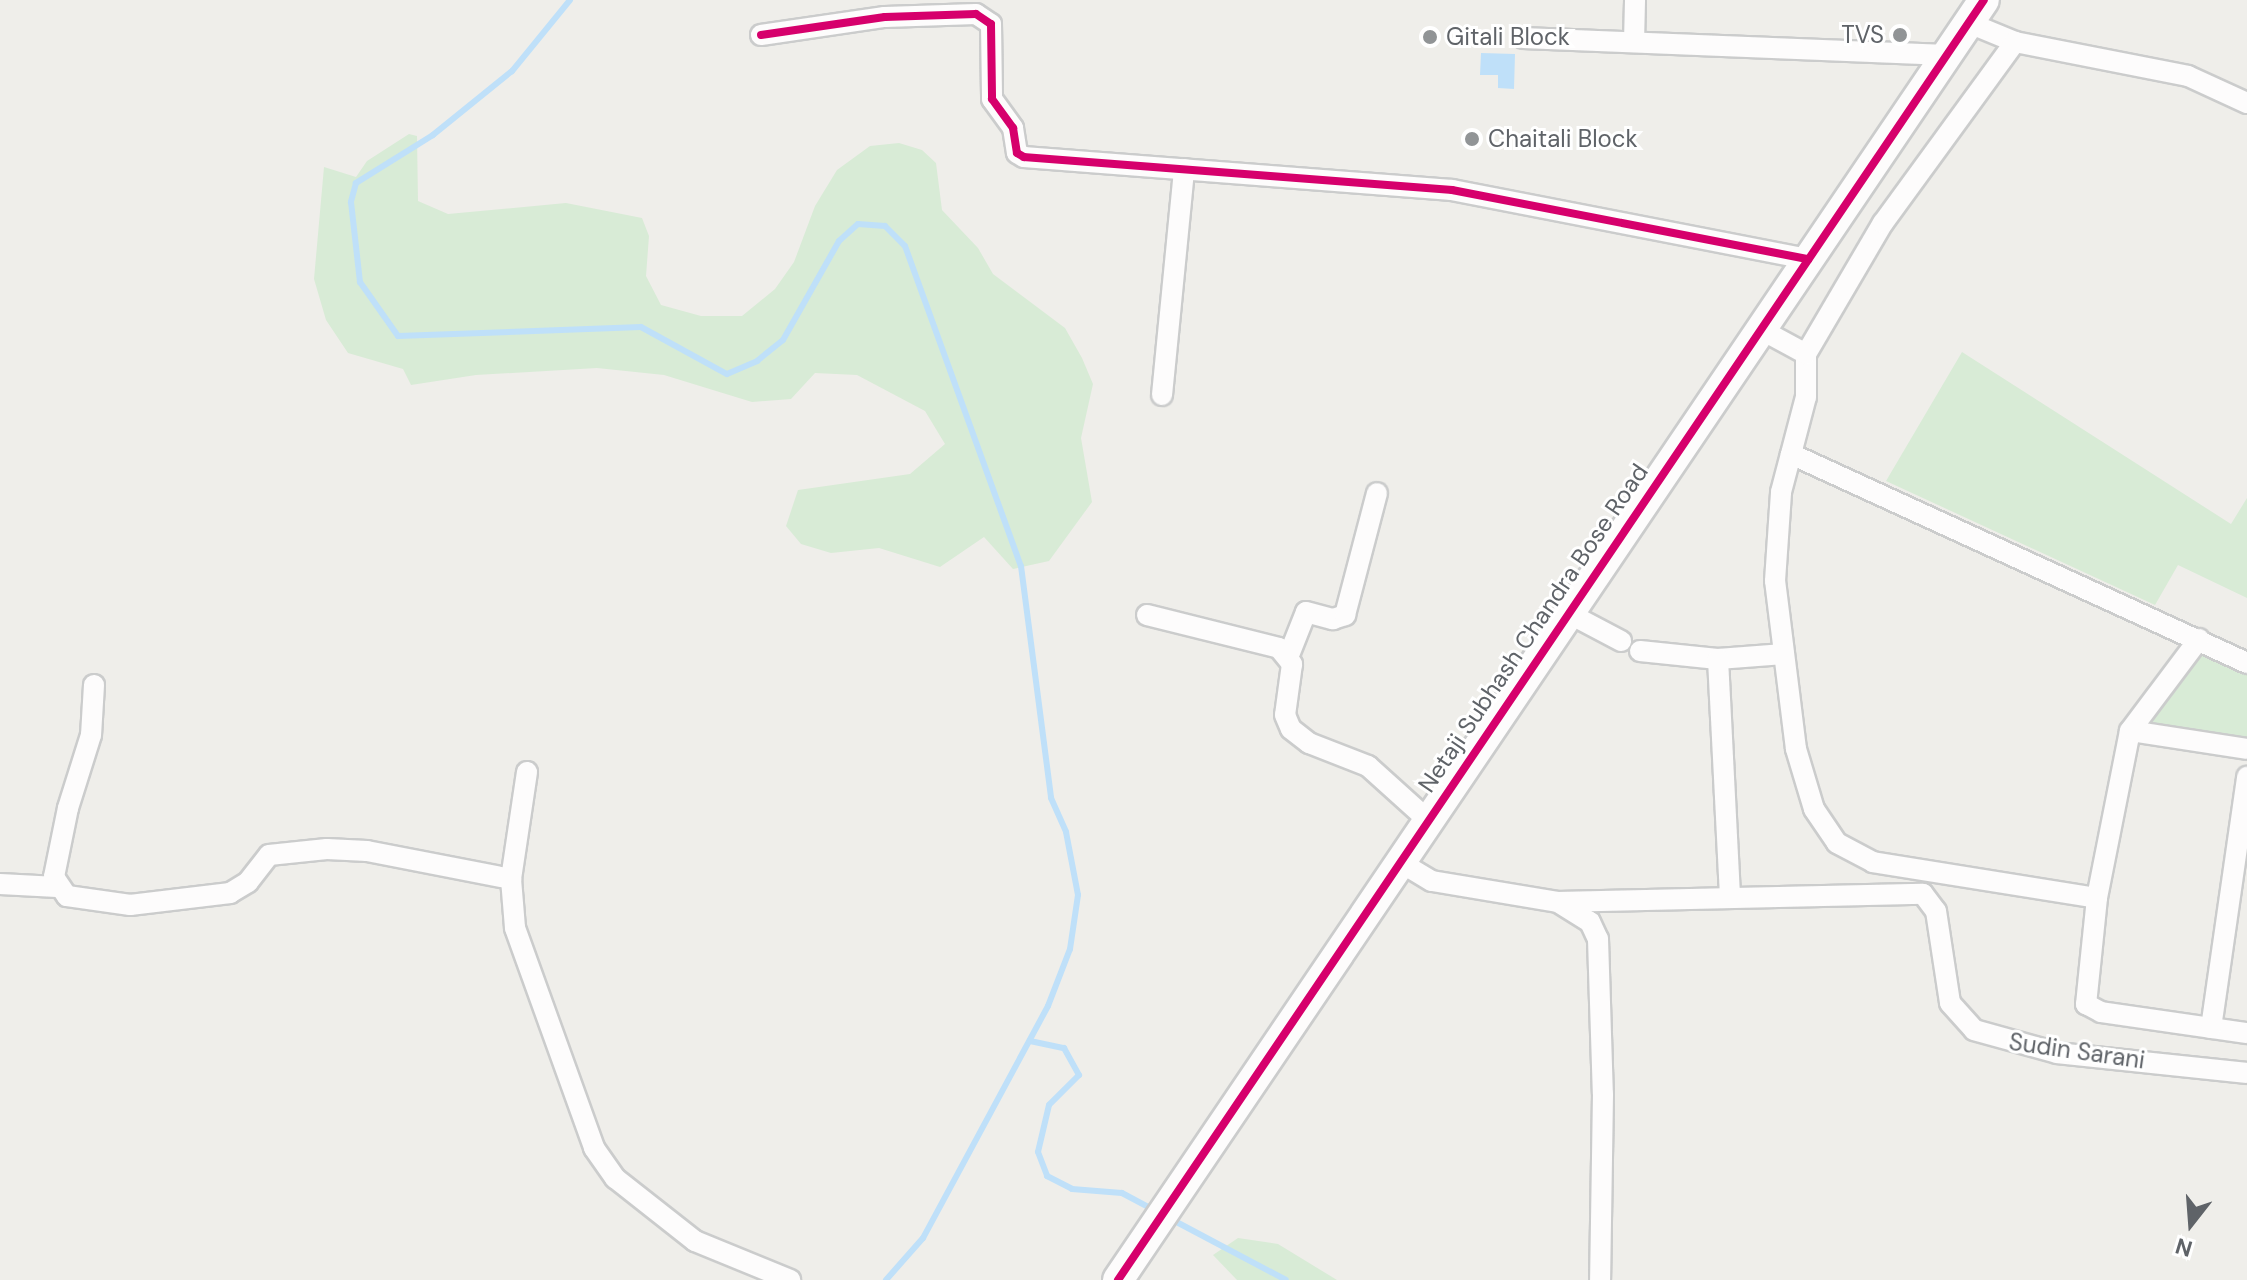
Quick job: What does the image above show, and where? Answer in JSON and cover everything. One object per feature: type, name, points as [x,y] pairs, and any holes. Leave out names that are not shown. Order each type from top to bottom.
[{"type":"street","points":[[1634,42],[1635,0]]},
{"type":"street","points":[[761,35],[972,7],[991,24],[992,99],[1013,128],[1017,153],[1452,190],[1808,259]]},
{"type":"street","points":[[1977,11],[2015,42],[2188,76],[2247,103]]},
{"type":"street","name":"Netaji Subhash Chandra Bose Road","points":[[1118,1280],[1977,11]]},
{"type":"street","points":[[1523,38],[1947,55]]},
{"type":"street","points":[[2015,42],[1883,223],[1806,354],[1806,397],[1781,492],[1775,581],[1807,790],[1837,843],[1873,862],[1913,872],[2097,898]]},
{"type":"street","points":[[1162,395],[1184,169]]},
{"type":"street","points":[[1760,329],[1806,354]]},
{"type":"street","points":[[1791,454],[2247,663]]},
{"type":"street","points":[[1377,493],[1345,615],[1333,619],[1306,612],[1289,655],[1292,678],[1285,715],[1291,729],[1317,747],[1368,766],[1428,820]]},
{"type":"street","points":[[1568,613],[1621,641]]},
{"type":"street","points":[[1147,615],[1262,641],[1289,655]]},
{"type":"street","points":[[2199,639],[2130,731],[2097,898],[2086,1004],[2101,1012],[2247,1033]]},
{"type":"street","points":[[1640,651],[1718,659],[1784,654]]},
{"type":"street","points":[[1400,862],[1432,881],[1557,902],[1730,896],[1718,659]]},
{"type":"street","points":[[57,887],[68,808],[91,735],[94,685]]},
{"type":"street","points":[[2130,731],[2247,749]]},
{"type":"street","points":[[527,772],[511,879],[525,965],[594,1148],[615,1178],[695,1241],[790,1280]]},
{"type":"street","points":[[2211,1028],[2247,777]]},
{"type":"street","points":[[0,884],[57,887],[67,896],[90,901],[160,904],[241,888],[275,853],[327,849],[367,851],[511,879]]},
{"type":"street","name":"Sudin Sarani","points":[[1730,896],[1913,893],[1935,906],[1950,1003],[1974,1030],[2028,1048],[2247,1073]]},
{"type":"street","points":[[1598,901],[1603,1094],[1600,1280]]},
{"type":"street","points":[[1557,902],[1590,922],[1598,939]]},
{"type":"green space","points":[[409,134],[417,136],[418,201],[448,214],[566,203],[642,218],[649,236],[646,276],[661,305],[701,316],[742,316],[775,289],[794,262],[815,206],[837,170],[870,146],[899,143],[922,150],[936,163],[942,210],[978,248],[993,274],[1065,328],[1082,358],[1093,384],[1081,438],[1092,502],[1049,561],[1013,569],[984,537],[940,567],[879,548],[831,553],[801,544],[786,526],[798,490],[910,474],[945,444],[925,411],[857,375],[815,373],[791,399],[752,402],[664,375],[597,368],[476,375],[411,385],[403,369],[348,353],[326,320],[314,279],[324,167],[356,177],[367,161]]},
{"type":"green space","points":[[1962,352],[2231,524],[2247,498],[2247,598],[2178,565],[2155,605],[1886,481]]},
{"type":"green space","points":[[2199,639],[2247,662],[2247,749],[2130,731]]},
{"type":"green space","points":[[1238,1238],[1278,1244],[1337,1280],[1237,1280],[1213,1255]]},
{"type":"water","points":[[1481,53],[1515,54],[1514,89],[1498,88],[1498,75],[1480,75]]},
{"type":"waterway","points":[[570,0],[512,71],[433,135],[356,183],[351,202],[360,282],[398,336],[641,327],[727,374],[757,361],[783,340],[839,241],[858,224],[885,226],[905,246],[1021,566],[1051,798],[1066,832],[1078,895],[1070,949],[1048,1006],[923,1238],[886,1280]]},
{"type":"waterway","points":[[1030,1041],[1064,1048],[1079,1075],[1049,1105],[1038,1152],[1047,1176],[1072,1189],[1122,1193],[1156,1211]]},
{"type":"waterway","points":[[1169,1218],[1286,1280]]},
{"type":"cycle path","points":[[1118,1280],[1984,0]]},
{"type":"cycle path","points":[[761,35],[885,17],[976,14],[991,24],[992,99],[1013,128],[1017,153],[1024,157],[1452,190],[1808,259]]},
{"type":"place","name":"TVS","points":[[1900,35]]},
{"type":"place","name":"Gitali Block","points":[[1430,37]]},
{"type":"place","name":"Chaitali Block","points":[[1472,139]]}]
